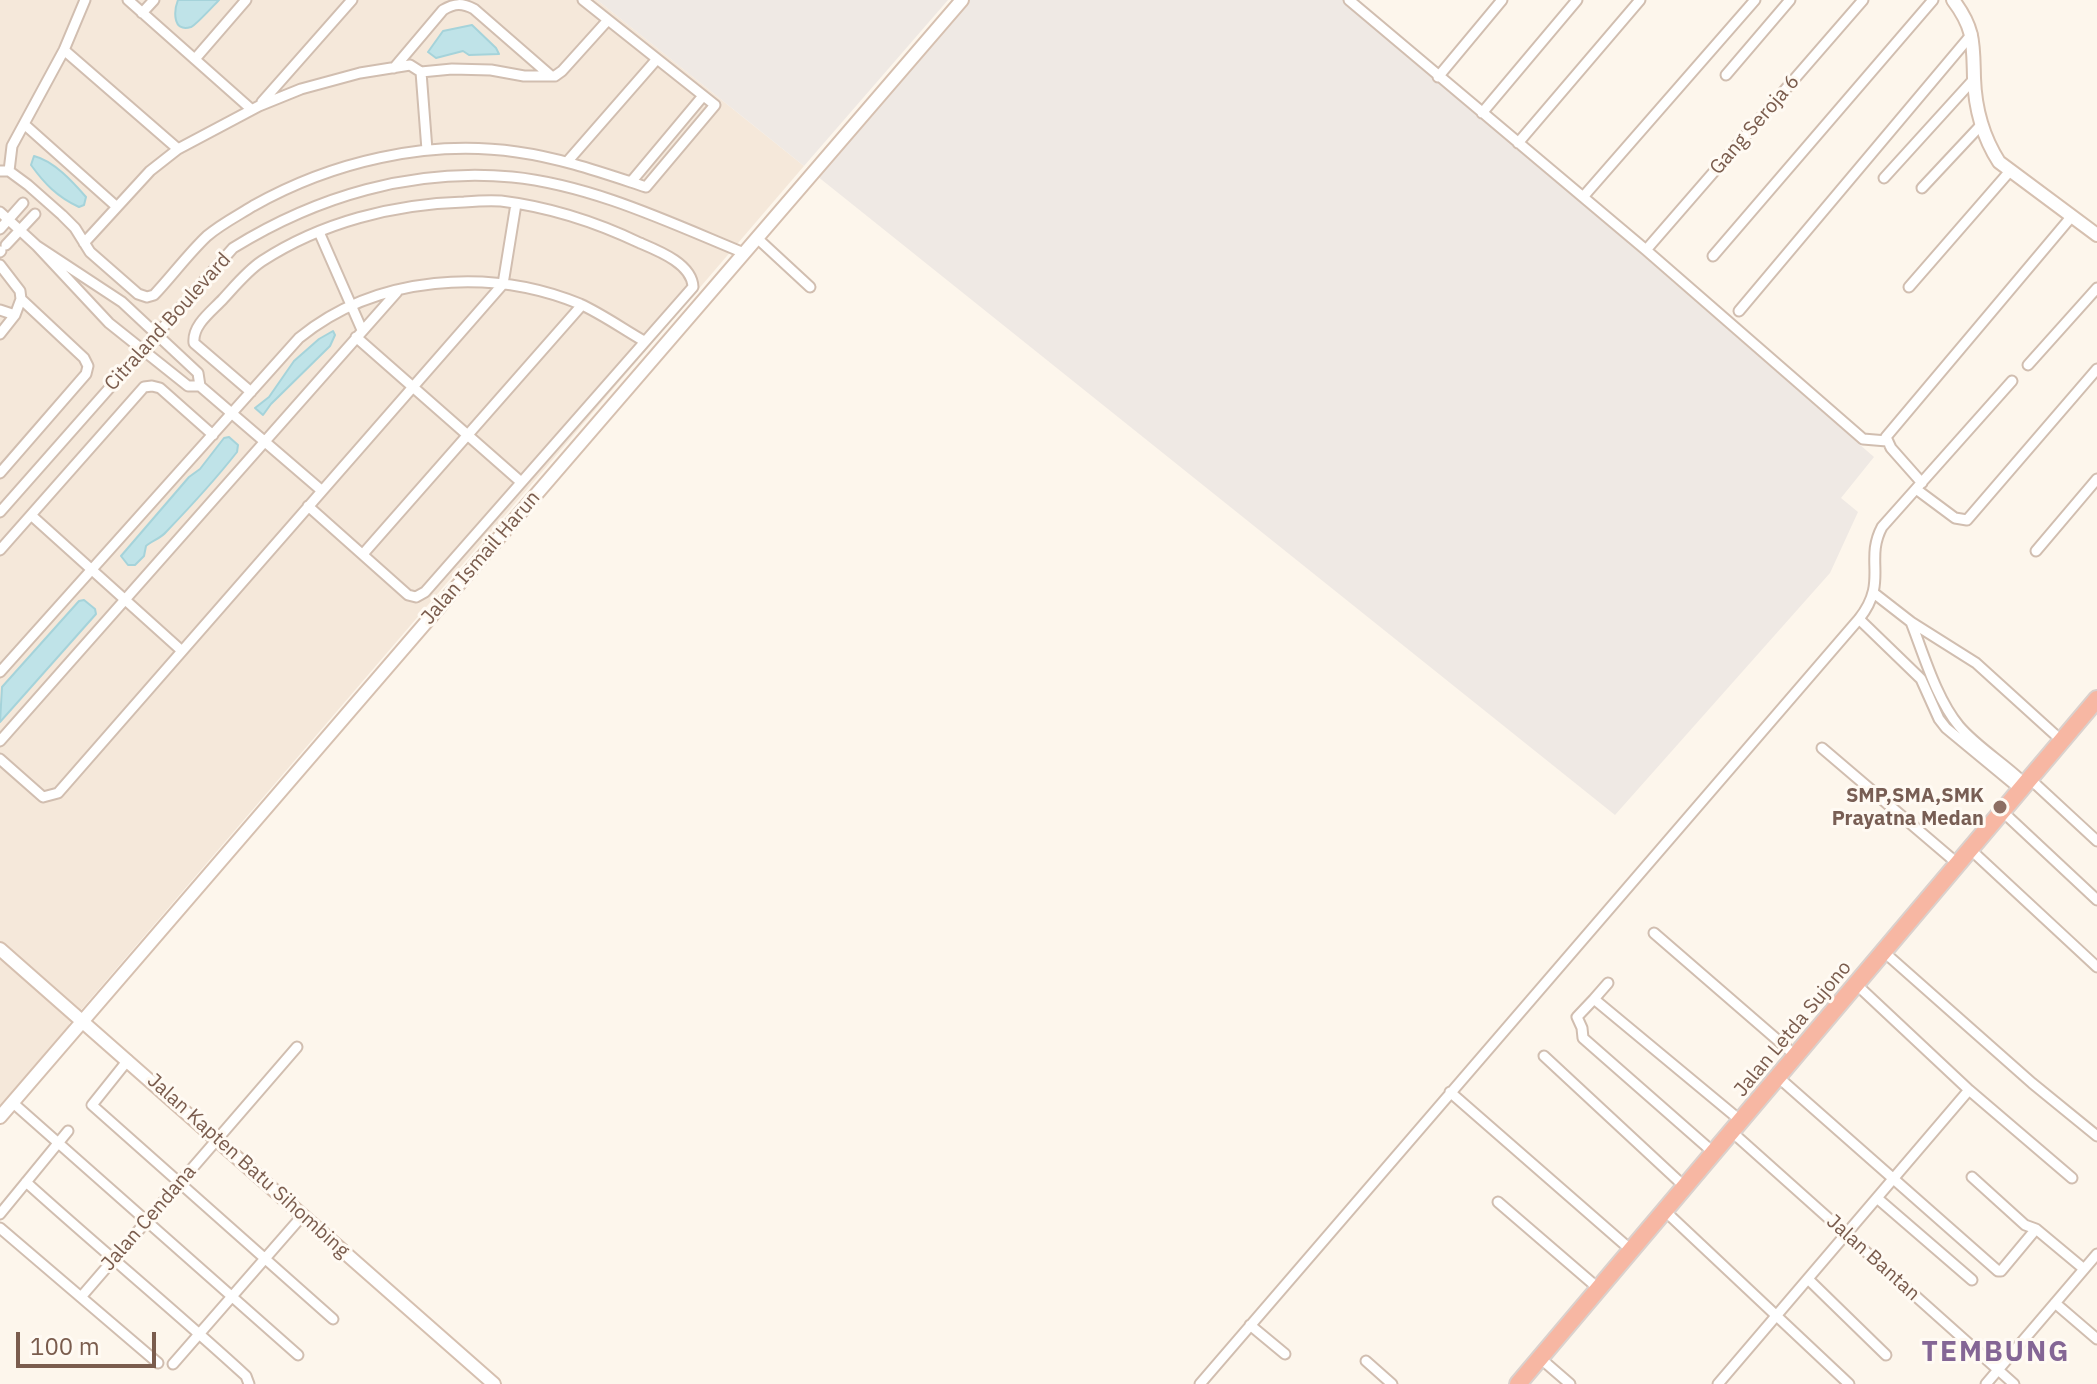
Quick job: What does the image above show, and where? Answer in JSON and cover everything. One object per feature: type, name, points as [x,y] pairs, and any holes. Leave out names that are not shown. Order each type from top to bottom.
[{"type":"highway","name":"Jalan Letda Sujono","points":[[1518,1384],[2097,699]]},
{"type":"street","points":[[85,0],[64,50],[12,146],[4,171],[40,207],[75,228],[90,252],[138,294],[147,297],[154,295],[206,237],[227,221],[275,194],[324,173],[375,159],[427,150],[515,151],[567,162],[646,187],[715,105],[583,0]]},
{"type":"street","points":[[128,0],[255,108]]},
{"type":"street","points":[[142,13],[154,0]]},
{"type":"street","points":[[195,59],[246,0]]},
{"type":"street","points":[[255,108],[352,0]]},
{"type":"street","name":"Jalan Ismail Harun","points":[[0,1117],[962,0]]},
{"type":"street","points":[[1349,0],[1646,250],[1863,439],[1887,441]]},
{"type":"street","points":[[1438,77],[1502,0]]},
{"type":"street","points":[[1482,113],[1577,0]]},
{"type":"street","points":[[1518,143],[1640,0]]},
{"type":"street","points":[[1583,197],[1755,0]]},
{"type":"street","points":[[1726,75],[1790,0]]},
{"type":"street","name":"Gang Seroja 6","points":[[1646,250],[1863,0]]},
{"type":"street","points":[[1713,256],[1933,0]]},
{"type":"street","points":[[1953,0],[1968,20],[1972,34],[1974,79],[1981,125],[1999,162],[2097,235]]},
{"type":"street","points":[[394,68],[445,5],[472,4],[551,76]]},
{"type":"street","points":[[84,243],[150,171],[178,149],[255,108],[301,89],[360,73],[410,65],[421,72],[491,70],[524,76],[551,76],[562,71],[608,20]]},
{"type":"street","points":[[1739,311],[1972,34]]},
{"type":"street","points":[[64,50],[178,149]]},
{"type":"street","points":[[567,162],[657,59]]},
{"type":"street","points":[[421,72],[427,150]]},
{"type":"street","points":[[1884,178],[1974,79]]},
{"type":"street","points":[[631,182],[703,96]]},
{"type":"street","points":[[24,124],[117,207]]},
{"type":"street","points":[[1922,188],[1981,125]]},
{"type":"street","points":[[1909,287],[2010,171]]},
{"type":"street","name":"Citraland Boulevard","points":[[0,512],[233,248],[311,206],[404,180],[514,177],[622,204],[744,253]]},
{"type":"street","points":[[0,229],[29,197]]},
{"type":"street","points":[[251,392],[194,343],[196,329],[246,274],[262,261],[319,232],[384,210],[433,203],[498,201],[546,209],[602,225],[653,248],[684,267],[693,279],[693,287],[425,592],[416,597],[408,595],[308,506]]},
{"type":"street","points":[[0,759],[43,797],[58,793],[503,284],[516,204]]},
{"type":"street","points":[[2,250],[40,207]]},
{"type":"street","points":[[0,212],[37,246],[109,323],[188,386],[200,386],[321,490]]},
{"type":"street","points":[[2072,216],[1894,426],[1886,437],[1887,441],[1919,486],[1955,518],[1967,520],[2097,369]]},
{"type":"street","points":[[319,232],[351,306],[359,334],[413,387],[521,482]]},
{"type":"street","points":[[757,238],[810,287]]},
{"type":"street","points":[[37,246],[122,302],[198,373],[200,386]]},
{"type":"street","points":[[0,265],[20,291],[21,299],[15,315],[0,334]]},
{"type":"street","points":[[0,672],[299,338],[351,306],[399,289],[436,283],[503,284],[582,305],[644,341]]},
{"type":"street","points":[[2028,365],[2097,288]]},
{"type":"street","points":[[0,741],[399,289]]},
{"type":"street","points":[[0,473],[79,383],[88,366],[84,358],[21,299]]},
{"type":"street","points":[[363,554],[582,305]]},
{"type":"street","points":[[0,310],[15,315]]},
{"type":"street","points":[[1200,1384],[1859,619],[1875,594],[1879,532],[2012,381]]},
{"type":"street","points":[[0,550],[144,387],[160,388],[213,435]]},
{"type":"street","points":[[2036,551],[2097,479]]},
{"type":"street","points":[[31,515],[182,651]]},
{"type":"street","points":[[1875,594],[1911,622],[1976,663],[2062,741]]},
{"type":"street","points":[[1859,619],[1921,679],[1946,728],[2024,783]]},
{"type":"street","points":[[1911,622],[1953,717],[1961,728],[2097,841]]},
{"type":"street","points":[[1822,748],[1958,864]]},
{"type":"street","points":[[2003,812],[2097,900]]},
{"type":"street","points":[[1971,850],[2097,967]]},
{"type":"street","points":[[1654,933],[1796,1056]]},
{"type":"street","name":"Jalan Kapten Batu Sihombing","points":[[0,949],[494,1384]]},
{"type":"street","points":[[1884,952],[2097,1136]]},
{"type":"street","points":[[1608,983],[1577,1017],[1583,1038],[1714,1153]]},
{"type":"street","points":[[1857,985],[1969,1090],[2072,1178]]},
{"type":"street","name":"Jalan Bantan","points":[[1594,999],[1736,1127],[1845,1234],[2014,1384]]},
{"type":"street","name":"Jalan Cendana","points":[[81,1297],[297,1047]]},
{"type":"street","points":[[1544,1056],[1685,1187]]},
{"type":"street","points":[[128,1060],[92,1105],[333,1319]]},
{"type":"street","points":[[1778,1077],[1999,1272],[2036,1229]]},
{"type":"street","points":[[1718,1384],[1969,1090]]},
{"type":"street","points":[[1450,1092],[1631,1250]]},
{"type":"street","points":[[12,1102],[298,1355]]},
{"type":"street","points":[[0,1214],[68,1131]]},
{"type":"street","points":[[1972,1177],[2025,1225],[2036,1229],[2084,1269]]},
{"type":"street","points":[[26,1182],[200,1334],[246,1376],[249,1384]]},
{"type":"street","points":[[1877,1198],[1972,1280]]},
{"type":"street","points":[[1498,1202],[1599,1289]]},
{"type":"street","points":[[1665,1211],[1849,1384]]},
{"type":"street","points":[[173,1364],[303,1215]]},
{"type":"street","points":[[0,1228],[158,1363]]},
{"type":"street","points":[[1986,1384],[2097,1254]]},
{"type":"street","points":[[1808,1279],[1886,1355]]},
{"type":"street","points":[[2055,1303],[2097,1339]]},
{"type":"street","points":[[1250,1325],[1285,1354]]},
{"type":"street","points":[[1540,1358],[1570,1384]]},
{"type":"street","points":[[1366,1361],[1392,1384]]},
{"type":"shaded area","points":[[0,0],[597,0],[804,166],[69,1024],[71,1033],[0,1111]]},
{"type":"shaded area","points":[[597,0],[948,0],[804,166]]},
{"type":"shaded area","points":[[970,0],[1349,0],[1874,457],[1841,498],[1858,512],[1830,573],[1615,815],[817,176]]},
{"type":"water","points":[[178,0],[219,0],[191,27],[185,28],[180,27],[176,20]]},
{"type":"water","points":[[472,25],[499,54],[469,55],[463,51],[436,58],[428,52],[443,31]]},
{"type":"water","points":[[34,156],[49,162],[69,179],[86,197],[84,205],[79,207],[52,189],[31,165]]},
{"type":"water","points":[[333,331],[335,335],[330,346],[263,415],[255,408],[269,397],[294,361]]},
{"type":"water","points":[[229,437],[238,445],[237,452],[164,534],[146,546],[144,556],[135,565],[128,565],[121,556],[224,438]]},
{"type":"water","points":[[84,600],[95,609],[96,614],[0,722],[2,687],[79,601]]},
{"type":"place","name":"SMP,SMA,SMK Prayatna Medan","points":[[2000,807]]},
{"type":"district","name":"TEMBUNG","points":[[1996,1353]]}]
